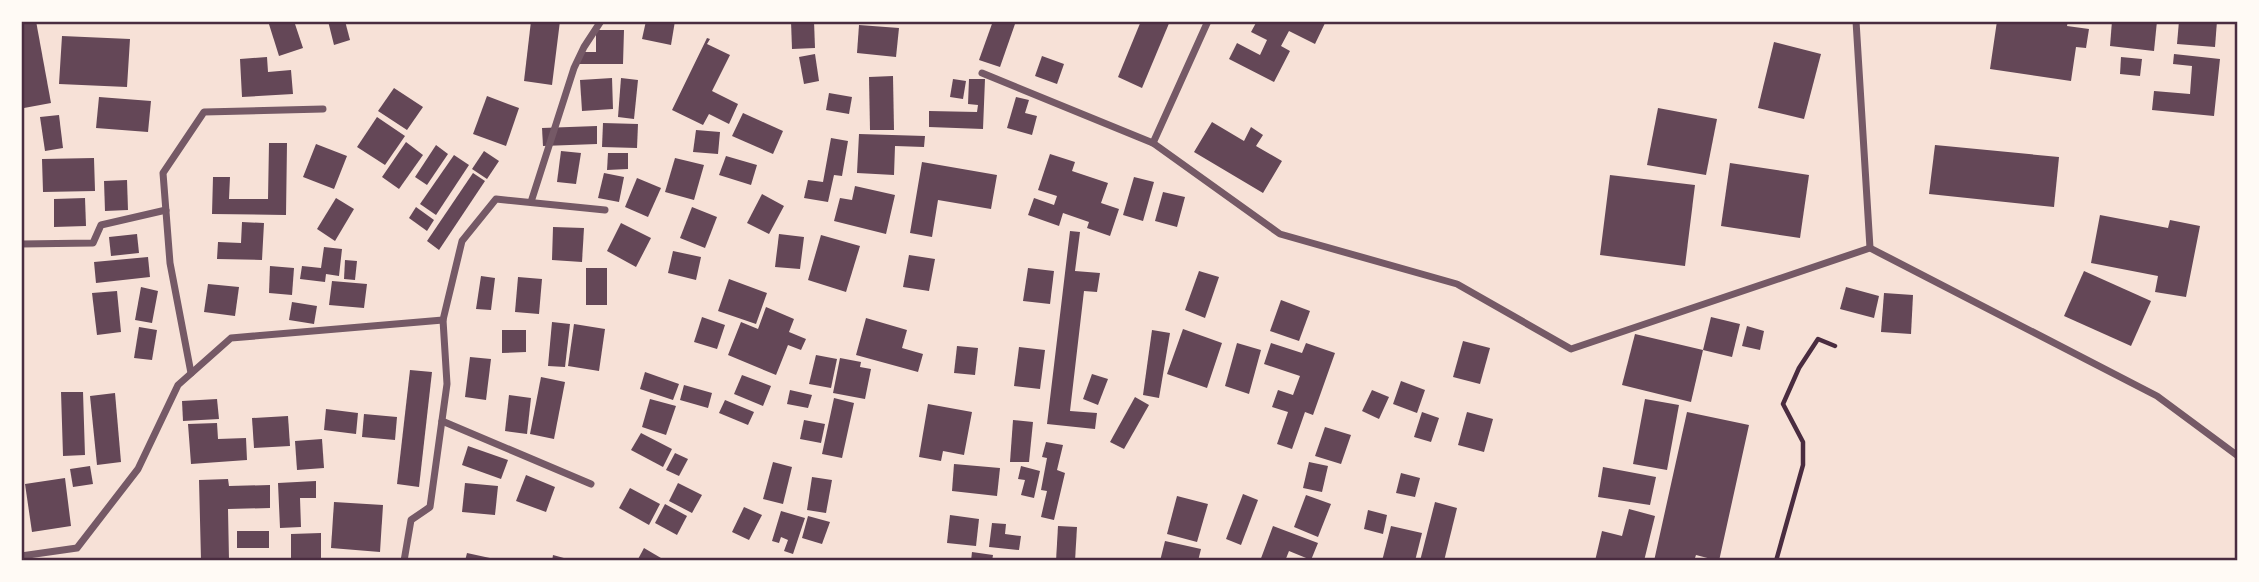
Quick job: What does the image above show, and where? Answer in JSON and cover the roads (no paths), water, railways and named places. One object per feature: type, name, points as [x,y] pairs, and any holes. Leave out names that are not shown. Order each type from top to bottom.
[{"type":"street","points":[[531,202],[574,68],[583,47],[601,21]]},
{"type":"street","points":[[1153,143],[1208,21]]},
{"type":"street","points":[[1856,21],[1870,248]]},
{"type":"street","points":[[982,74],[1153,143],[1280,234],[1457,284],[1571,349],[1870,248],[2157,396],[2238,456]]},
{"type":"street","points":[[191,373],[170,263],[163,173],[205,112],[323,109]]},
{"type":"street","points":[[404,561],[411,520],[430,507],[447,384],[443,320],[462,241],[496,199],[605,210]]},
{"type":"street","points":[[21,244],[93,243],[101,225],[166,210]]},
{"type":"street","points":[[21,556],[77,548],[138,469],[178,385],[231,338],[443,320]]},
{"type":"street","points":[[442,421],[591,484]]}]
